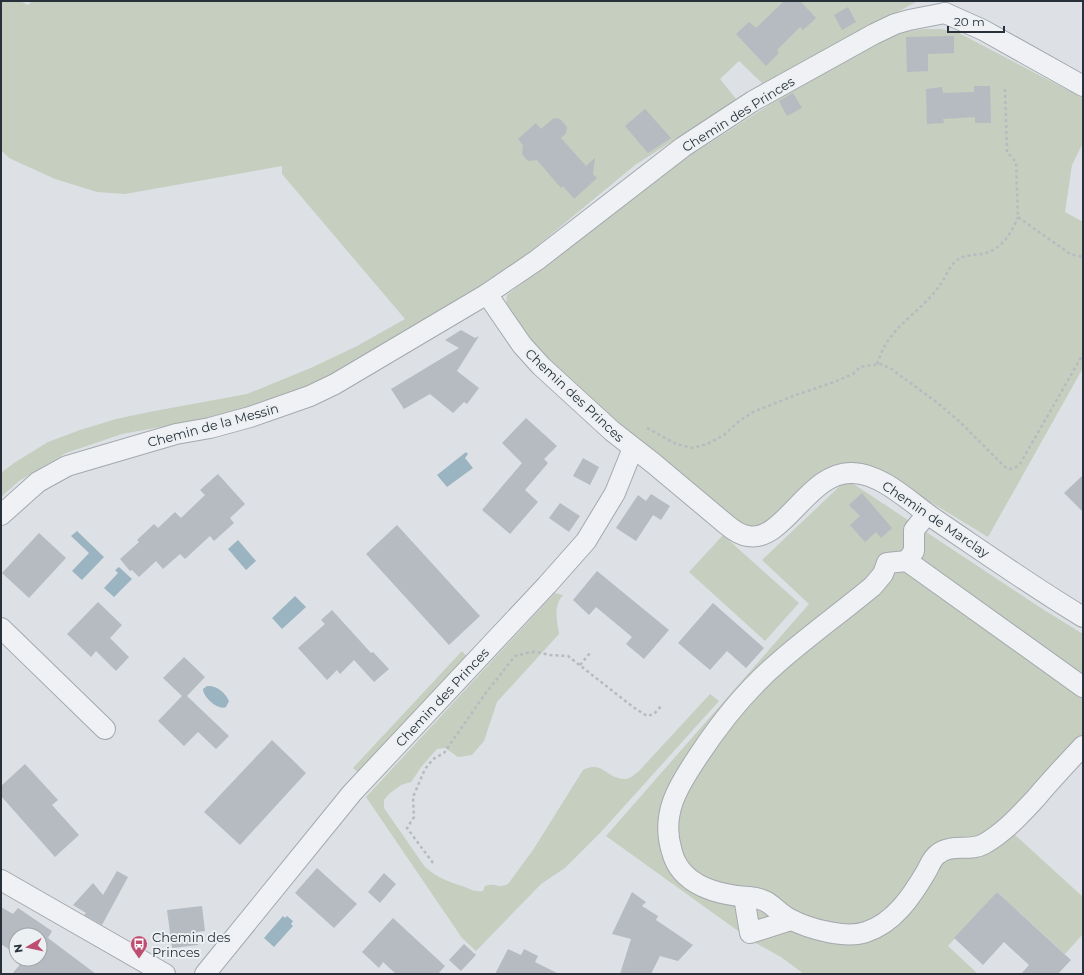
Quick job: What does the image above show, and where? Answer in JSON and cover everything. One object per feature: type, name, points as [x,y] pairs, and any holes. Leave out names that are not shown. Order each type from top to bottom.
[{"type":"street","points":[[948,7],[983,30],[1083,86]]},
{"type":"street","name":"Chemin des Princes","points":[[205,974],[352,793],[586,541],[615,493],[634,448],[612,431],[541,366],[522,345],[487,294],[537,260],[683,147],[753,101],[874,34],[895,24],[948,7]]},
{"type":"street","name":"Chemin de la Messin","points":[[1,515],[38,482],[67,466],[176,434],[210,428],[250,417],[310,396],[335,384],[487,294]]},
{"type":"street","name":"Chemin de Marclay","points":[[634,448],[736,532],[749,537],[761,535],[778,526],[820,484],[839,474],[848,472],[873,477],[887,484],[927,514],[1059,603],[1083,617]]},
{"type":"street","points":[[907,561],[914,551],[914,530],[927,514]]},
{"type":"street","points":[[1083,687],[907,561],[887,563],[883,574],[873,586],[780,660],[760,679],[728,714],[712,735],[684,778],[674,797],[669,816],[668,836],[672,854],[679,869],[695,882],[704,887],[727,895],[763,899],[791,920],[810,927],[848,935],[864,933],[884,924],[904,905],[936,854],[948,849],[981,846],[996,836],[1011,824],[1083,746]]},
{"type":"street","points":[[1,628],[105,729]]},
{"type":"street","points":[[1,880],[165,974]]},
{"type":"street","points":[[744,897],[750,933],[791,920]]},
{"type":"path","points":[[877,364],[887,342],[940,285],[952,265],[960,258],[973,254],[982,254],[996,248],[1009,236],[1014,228],[1018,217],[1016,162],[1007,152],[1004,89]]},
{"type":"path","points":[[1018,217],[1070,254],[1083,257]]},
{"type":"path","points":[[648,428],[681,446],[693,448],[708,444],[724,435],[738,422],[753,412],[846,377],[853,374],[860,367],[877,364],[890,368],[935,401],[959,421],[1004,466],[1011,469],[1016,468],[1020,464],[1083,354]]},
{"type":"path","points":[[432,862],[407,828],[414,817],[414,797],[425,769],[433,759],[444,753],[485,694],[515,656],[537,652],[550,655],[568,656],[633,707],[647,716],[654,714],[661,706]]},
{"type":"path","points":[[580,665],[590,653]]},
{"type":"green space","points":[[1,1],[20,1],[28,5],[32,1],[918,1],[763,84],[739,61],[720,79],[737,100],[635,165],[514,265],[417,328],[318,383],[226,415],[122,434],[66,453],[19,481],[1,497],[1,473],[48,442],[116,419],[247,394],[313,367],[357,346],[405,319],[282,174],[282,166],[125,194],[97,192],[55,179],[9,158],[1,150]]},
{"type":"green space","points":[[924,29],[941,29],[959,33],[1083,98],[1083,143],[1072,165],[1065,212],[1083,222],[1083,368],[988,537],[878,470],[853,463],[842,464],[828,470],[765,525],[743,528],[631,435],[535,349],[506,306],[507,295],[658,176],[777,100],[882,41],[904,32]]},
{"type":"green space","points":[[849,481],[1041,608],[1083,634],[1083,758],[1014,834],[1083,897],[1083,934],[1065,954],[997,892],[948,946],[978,974],[804,974],[781,957],[752,941],[606,836],[809,604],[762,560],[843,483]]},
{"type":"green space","points":[[723,535],[799,603],[765,641],[689,572]]},
{"type":"green space","points":[[555,593],[563,595],[557,609],[559,634],[497,702],[484,741],[472,755],[458,757],[445,748],[437,749],[422,766],[411,782],[401,785],[384,800],[384,808],[425,867],[438,877],[476,891],[483,891],[485,886],[489,885],[501,886],[508,884],[533,850],[583,770],[595,767],[619,778],[627,779],[631,777],[639,771],[710,694],[719,701],[601,832],[565,868],[541,884],[476,951],[462,938],[366,797]]},
{"type":"green space","points":[[462,651],[469,659],[360,774],[353,768]]},
{"type":"water","points":[[466,452],[468,454],[465,458],[473,468],[447,487],[437,475]]},
{"type":"water","points":[[77,531],[104,557],[82,580],[72,571],[89,553],[71,536]]},
{"type":"water","points":[[238,540],[256,561],[246,570],[228,549]]},
{"type":"water","points":[[119,567],[132,579],[114,597],[104,588],[118,573],[115,570]]},
{"type":"water","points":[[295,596],[306,607],[282,629],[272,618]]},
{"type":"water","points":[[207,686],[217,688],[225,695],[229,701],[226,707],[223,708],[215,705],[205,696],[203,689]]},
{"type":"water","points":[[283,916],[285,918],[287,916],[293,921],[291,924],[293,926],[274,947],[264,938]]},
{"type":"building","points":[[784,1],[800,1],[816,18],[803,30],[800,27],[777,50],[779,53],[766,66],[736,34],[749,22],[756,28]]},
{"type":"building","points":[[848,7],[856,22],[842,30],[834,15]]},
{"type":"building","points":[[954,36],[954,53],[928,54],[928,71],[907,72],[906,37]]},
{"type":"building","points":[[974,86],[990,86],[991,123],[975,123],[975,117],[943,119],[944,123],[927,124],[926,89],[942,87],[943,93],[974,92]]},
{"type":"building","points":[[793,93],[802,108],[787,116],[779,101]]},
{"type":"building","points":[[645,109],[671,138],[648,153],[625,126]]},
{"type":"building","points":[[554,118],[560,119],[567,127],[566,133],[561,138],[586,166],[595,158],[593,174],[597,178],[574,199],[563,186],[561,188],[537,160],[528,161],[522,154],[523,145],[518,139],[536,123],[541,129]]},
{"type":"building","points":[[461,330],[475,338],[479,336],[457,371],[479,388],[467,404],[464,402],[453,413],[430,394],[404,409],[391,389],[459,348],[445,340]]},
{"type":"building","points":[[526,418],[557,446],[544,459],[548,463],[525,490],[538,502],[510,534],[482,510],[522,463],[502,443]]},
{"type":"building","points":[[583,458],[599,467],[590,485],[573,476]]},
{"type":"building","points":[[218,474],[245,504],[230,518],[234,523],[214,541],[210,536],[185,559],[180,554],[163,569],[156,561],[139,577],[132,570],[130,571],[120,559],[139,542],[137,540],[154,524],[158,528],[175,512],[181,518],[205,495],[200,490]]},
{"type":"building","points":[[1083,475],[1083,512],[1064,493]]},
{"type":"building","points":[[862,493],[892,528],[881,538],[876,532],[865,542],[850,525],[860,516],[849,505]]},
{"type":"building","points":[[651,494],[670,506],[661,520],[653,515],[636,541],[616,528],[638,495],[646,501]]},
{"type":"building","points":[[560,503],[580,516],[569,532],[549,518]]},
{"type":"building","points":[[397,525],[480,616],[449,645],[366,554]]},
{"type":"building","points":[[39,533],[66,558],[29,598],[2,573]]},
{"type":"building","points":[[597,571],[669,630],[644,659],[626,644],[632,637],[596,607],[589,615],[573,600]]},
{"type":"building","points":[[98,602],[122,625],[110,638],[129,657],[116,671],[96,651],[91,657],[67,634]]},
{"type":"building","points":[[713,603],[764,648],[746,668],[727,651],[710,670],[678,643]]},
{"type":"building","points":[[332,610],[371,653],[373,652],[389,669],[374,682],[354,660],[340,674],[337,670],[327,680],[298,648],[325,624],[321,620]]},
{"type":"building","points":[[184,657],[205,677],[187,696],[229,736],[216,749],[198,732],[184,746],[158,721],[182,696],[163,678]]},
{"type":"building","points":[[272,740],[306,773],[240,845],[204,812]]},
{"type":"building","points":[[25,764],[58,800],[52,805],[79,835],[55,857],[1,796],[1,786]]},
{"type":"building","points":[[317,868],[357,904],[334,928],[295,893]]},
{"type":"building","points":[[117,871],[128,877],[102,925],[84,915],[86,913],[73,905],[93,883],[103,895]]},
{"type":"building","points":[[384,873],[396,884],[380,903],[368,892]]},
{"type":"building","points":[[632,892],[646,902],[642,906],[658,916],[656,920],[693,945],[678,961],[660,956],[651,974],[620,974],[631,939],[612,934]]},
{"type":"building","points":[[997,892],[1071,960],[1058,974],[1021,974],[1029,965],[1004,942],[983,965],[954,938]]},
{"type":"building","points":[[202,906],[205,931],[197,932],[198,945],[172,948],[167,910]]},
{"type":"building","points":[[1,907],[13,914],[18,908],[46,927],[8,927],[8,949],[1,944]]},
{"type":"building","points":[[393,918],[445,966],[438,974],[396,974],[383,962],[379,968],[362,952]]},
{"type":"building","points":[[48,928],[52,931],[48,938]]},
{"type":"building","points":[[48,938],[96,974],[12,974],[18,967],[48,967]]},
{"type":"building","points":[[464,944],[476,955],[461,971],[449,960]]},
{"type":"building","points":[[508,949],[521,955],[524,949],[538,956],[535,962],[559,974],[495,974]]},
{"type":"place","name":"Chemin des Princes","points":[[139,959]]}]
